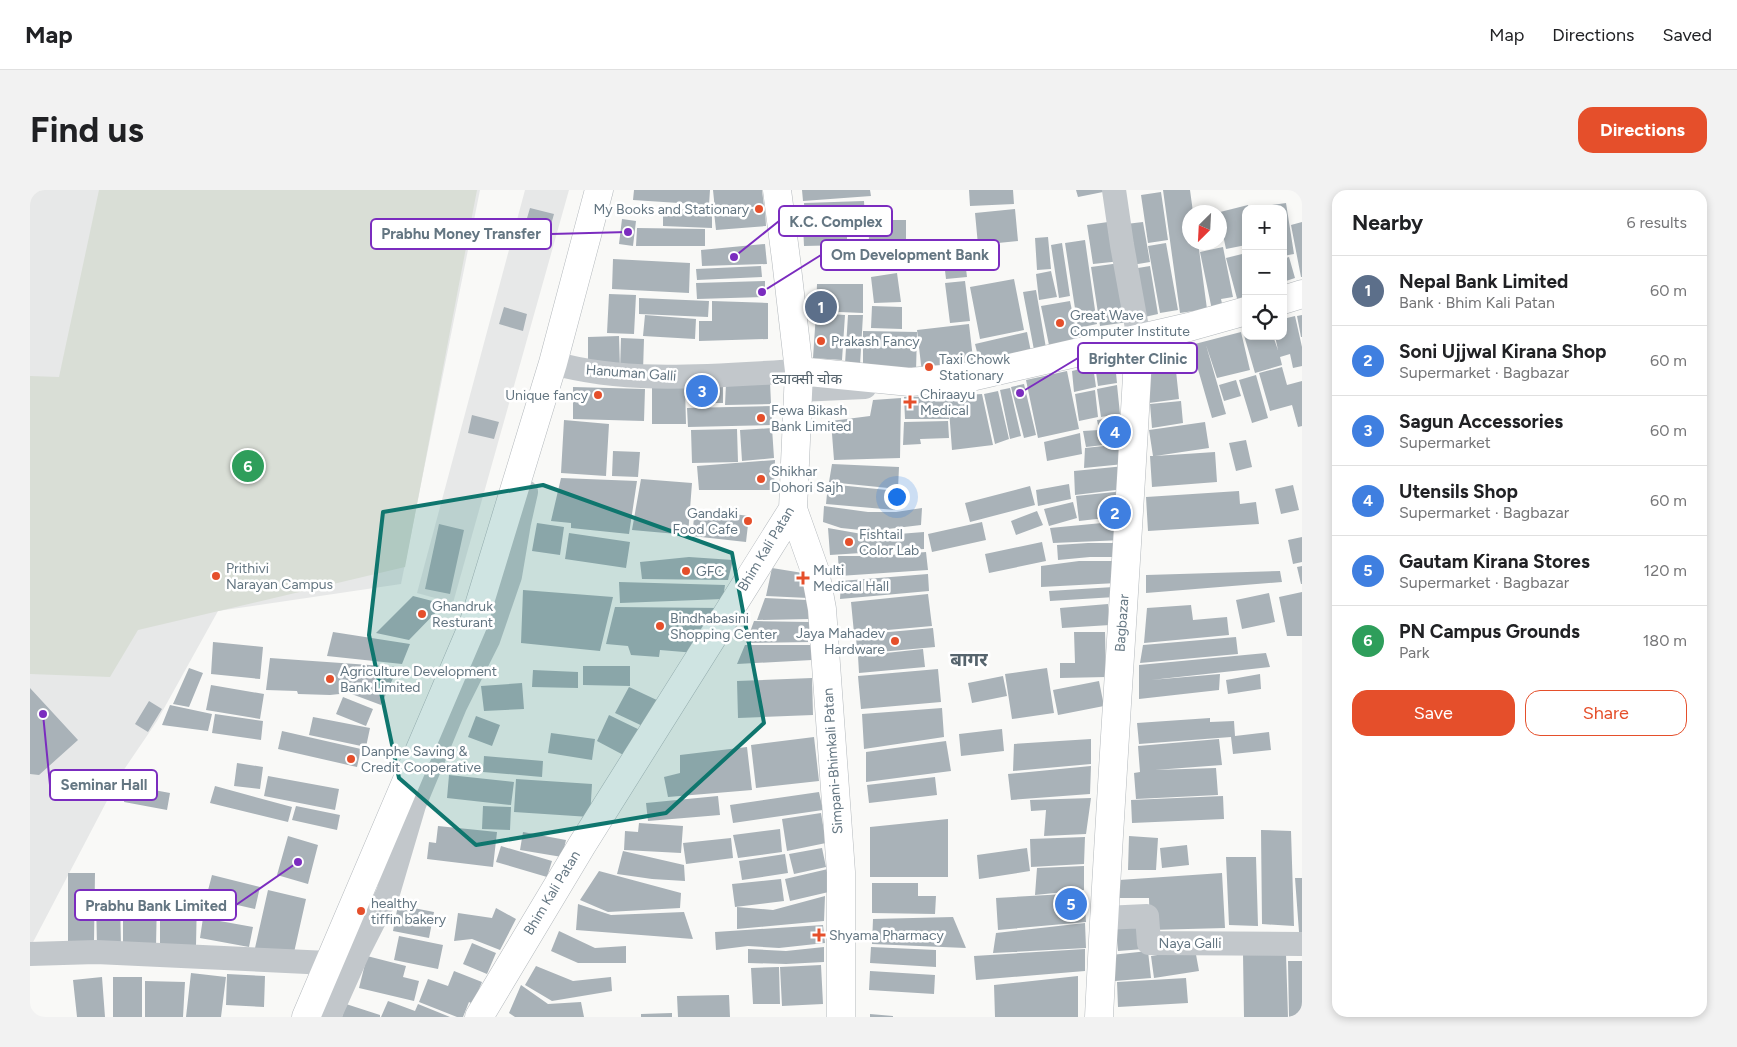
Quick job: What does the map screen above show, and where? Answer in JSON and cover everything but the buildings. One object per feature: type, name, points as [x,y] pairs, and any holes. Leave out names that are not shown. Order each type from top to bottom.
[{"type":"main road","points":[[306,1017],[473,625],[559,365],[599,190]]},
{"type":"main road","name":"Bhim Kali Patan","points":[[479,1017],[582,845],[793,509],[799,380],[777,190]]},
{"type":"main road","points":[[1287,299],[1302,294]]},
{"type":"main road","points":[[799,380],[910,382],[975,376],[1139,345],[1189,327],[1242,312]]},
{"type":"main road","name":"Bagbazar","points":[[1099,1017],[1139,345]]},
{"type":"main road","name":"Simpani-Bhimkali Patan","points":[[793,509],[815,571],[824,632],[841,872],[841,1017]]},
{"type":"street","points":[[1114,190],[1139,345],[1200,337],[1242,325]]},
{"type":"street","points":[[1287,313],[1302,308]]},
{"type":"street","name":"Hanuman Galli","points":[[559,365],[606,374],[799,380]]},
{"type":"street","points":[[329,1017],[358,952],[388,893],[414,806],[455,706],[488,640],[510,576],[518,523],[559,365]]},
{"type":"street","name":"Naya Galli","points":[[1104,918],[1147,916],[1149,943],[1302,944]]},
{"type":"street","points":[[30,954],[96,952],[328,963]]},
{"type":"highlighted area","points":[[543,485],[732,553],[764,723],[666,813],[476,845],[399,778],[369,635],[383,512]]},
{"type":"shaded area","name":"Prithivi Narayan Campus","points":[[30,190],[480,190],[401,584],[218,611],[157,721],[121,774],[30,948]]},
{"type":"shaded area","name":"Prithivi Narayan Campus","points":[[99,190],[477,190],[405,567],[138,630],[110,677],[30,674],[30,376],[59,377]]},
{"type":"shaded area","points":[[525,190],[569,190],[453,603],[417,593]]},
{"type":"place","name":"My Books and Stationary","points":[[759,209]]},
{"type":"place","name":"Prabhu Money Transfer","points":[[628,232]]},
{"type":"place","name":"K.C. Complex","points":[[734,257]]},
{"type":"place","name":"Om Development Bank","points":[[762,292]]},
{"type":"place","name":"Nepal Bank Limited","points":[[821,307]]},
{"type":"place","name":"Great Wave Computer Institute","points":[[1060,323]]},
{"type":"place","name":"Prakash Fancy","points":[[821,341]]},
{"type":"place","name":"Taxi Chowk Stationary","points":[[929,367]]},
{"type":"place","name":"Sagun Accessories","points":[[702,391]]},
{"type":"place","name":"Brighter Clinic","points":[[1020,393]]},
{"type":"place","name":"Unique fancy","points":[[598,395]]},
{"type":"place","name":"Chiraayu Medical","points":[[910,402]]},
{"type":"place","name":"Fewa Bikash Bank Limited","points":[[761,418]]},
{"type":"place","name":"Utensils Shop","points":[[1115,432]]},
{"type":"place","name":"PN Campus Grounds","points":[[248,466]]},
{"type":"place","name":"Shikhar Dohori Sajh","points":[[761,479]]},
{"type":"place","name":"Soni Ujjwal Kirana Shop","points":[[1115,513]]},
{"type":"place","name":"Gandaki Food Cafe","points":[[748,521]]},
{"type":"place","name":"Fishtail Color Lab","points":[[849,542]]},
{"type":"place","name":"GFC","points":[[686,571]]},
{"type":"place","name":"Prithivi Narayan Campus","points":[[216,576]]},
{"type":"place","name":"Multi Medical Hall","points":[[803,578]]},
{"type":"place","name":"Ghandruk Resturant","points":[[422,614]]},
{"type":"place","name":"Bindhabasini Shopping Center","points":[[660,626]]},
{"type":"place","name":"Jaya Mahadev Hardware","points":[[895,641]]},
{"type":"place","name":"Agriculture Development Bank Limited","points":[[330,679]]},
{"type":"place","name":"Seminar Hall","points":[[43,714]]},
{"type":"place","name":"Danphe Saving & Credit Cooperative","points":[[351,759]]},
{"type":"place","name":"Prabhu Bank Limited","points":[[298,862]]},
{"type":"place","name":"Gautam Kirana Stores","points":[[1071,904]]},
{"type":"place","name":"healthy tiffin bakery","points":[[361,911]]},
{"type":"place","name":"Shyama Pharmacy","points":[[819,935]]},
{"type":"district","name":"ट्याक्सी चोक","points":[[807,379]]},
{"type":"district","name":"बागर","points":[[969,659]]}]
